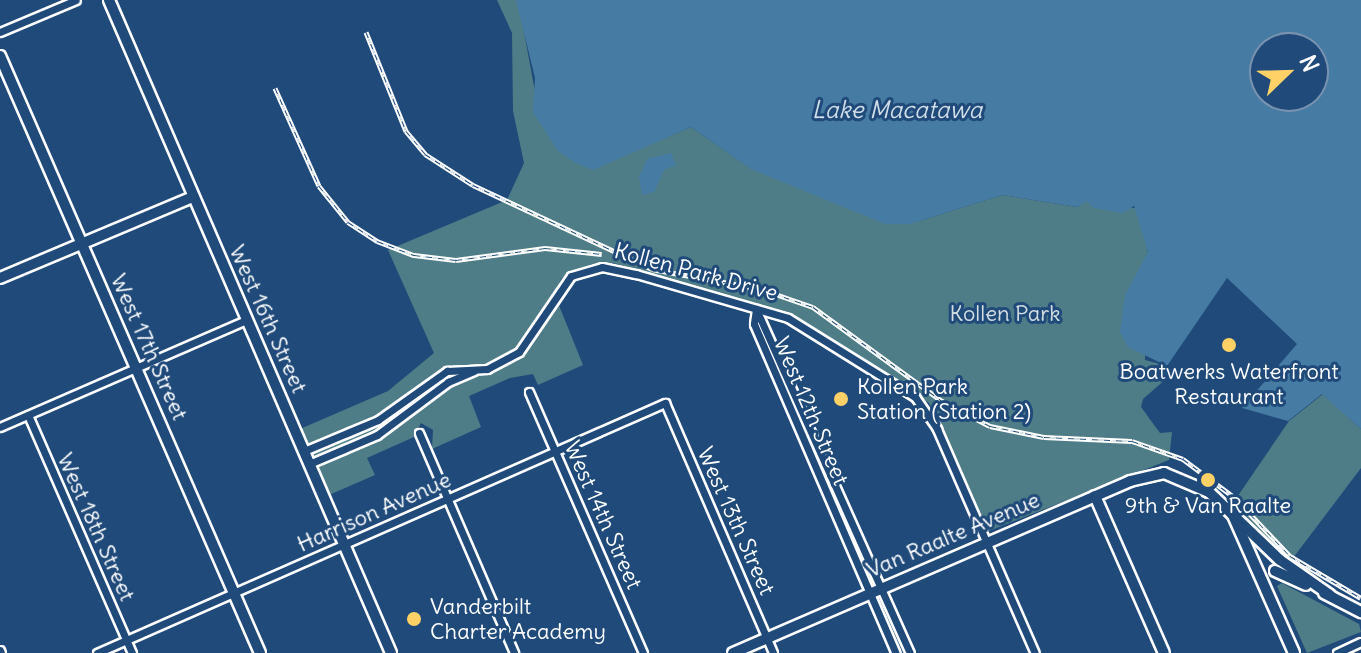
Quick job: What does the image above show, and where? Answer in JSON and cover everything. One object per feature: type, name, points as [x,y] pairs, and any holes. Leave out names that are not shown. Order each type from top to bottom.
[{"type":"street","points":[[0,32],[76,0]]},
{"type":"street","name":"West 16th Street","points":[[109,0],[391,653]]},
{"type":"street","name":"West 17th Street","points":[[0,56],[260,653]]},
{"type":"street","points":[[0,278],[193,197]]},
{"type":"street","name":"Kollen Park Drive","points":[[309,464],[377,435],[448,382],[519,352],[552,299],[571,276],[587,269],[636,274],[756,309],[813,331],[926,408],[987,543]]},
{"type":"street","name":"West 12th Street","points":[[756,309],[910,653]]},
{"type":"street","name":"West 12th Street","points":[[756,309],[754,324],[896,653]]},
{"type":"street","points":[[0,427],[246,320]]},
{"type":"street","name":"Kollen Park Drive","points":[[304,451],[378,420],[437,375],[476,370]]},
{"type":"street","name":"West 14th Street","points":[[529,392],[643,653]]},
{"type":"street","name":"Harrison Avenue","points":[[97,653],[665,403]]},
{"type":"street","name":"West 13th Street","points":[[665,403],[773,653]]},
{"type":"street","name":"West 18th Street","points":[[28,415],[132,653]]},
{"type":"street","points":[[419,433],[514,653]]},
{"type":"street","name":"Van Raalte Avenue","points":[[733,653],[1147,475],[1164,473],[1191,481],[1232,513]]},
{"type":"street","points":[[1095,496],[1164,653]]},
{"type":"street","points":[[1232,513],[1280,560],[1330,595]]},
{"type":"street","points":[[1232,513],[1294,653]]},
{"type":"street","points":[[987,543],[1035,653]]},
{"type":"street","points":[[1265,588],[1280,560]]},
{"type":"street","points":[[1275,571],[1361,612]]},
{"type":"street","points":[[1337,653],[1361,642]]},
{"type":"green space","name":"Kollen Park","points":[[497,0],[516,0],[519,5],[536,97],[593,169],[691,127],[750,168],[916,222],[1002,195],[1077,207],[1087,200],[1139,209],[1148,253],[1145,360],[1167,366],[1167,378],[1143,399],[1141,407],[1160,433],[1172,432],[1169,460],[989,531],[929,403],[805,322],[613,263],[592,264],[562,278],[554,293],[583,365],[538,385],[533,374],[510,378],[469,396],[481,427],[432,449],[433,430],[421,423],[414,437],[367,458],[375,475],[329,495],[300,429],[388,391],[434,353],[388,250],[507,200],[524,163],[513,111],[512,33]]},
{"type":"green space","points":[[1323,394],[1361,429],[1361,468],[1290,562],[1233,503],[1289,421]]},
{"type":"green space","points":[[1282,583],[1359,624],[1361,632],[1307,653],[1277,586]]},
{"type":"water","name":"Lake Macatawa","points":[[516,0],[1361,0],[1361,429],[1322,394],[1288,421],[1242,408],[1297,344],[1227,278],[1167,366],[1128,347],[1120,332],[1125,295],[1148,252],[1134,206],[1123,213],[1094,208],[1087,201],[1077,207],[1002,195],[910,224],[885,224],[751,169],[691,127],[593,170],[558,151],[533,112],[535,78]]},
{"type":"water","points":[[671,153],[676,165],[664,170],[654,192],[642,195],[639,177],[647,159]]},
{"type":"railway","points":[[366,32],[406,131],[425,154],[473,185],[652,269],[761,289],[813,307],[942,401],[990,426],[1044,437],[1132,441],[1183,459],[1234,497],[1290,556],[1361,598]]},
{"type":"railway","points":[[275,88],[319,186],[348,222],[377,241],[414,255],[456,260],[545,248],[602,254]]},
{"type":"place","name":"Boatwerks Waterfront Restaurant","points":[[1229,345]]},
{"type":"place","name":"Kollen Park Station (Station 2)","points":[[841,399]]},
{"type":"place","name":"9th & Van Raalte","points":[[1208,480]]},
{"type":"place","name":"Vanderbilt Charter Academy","points":[[414,619]]}]
